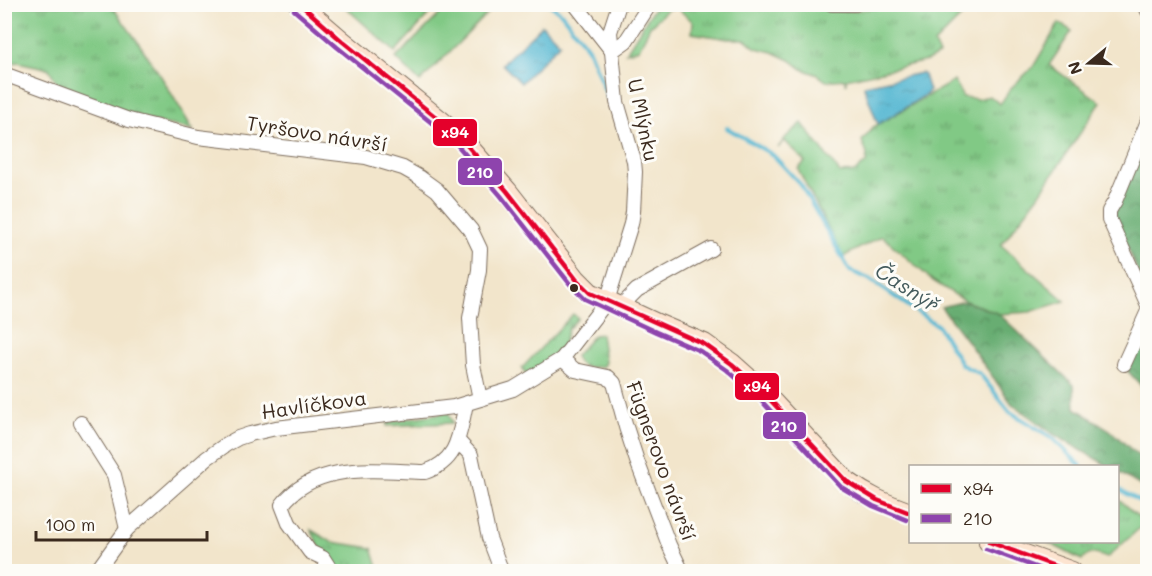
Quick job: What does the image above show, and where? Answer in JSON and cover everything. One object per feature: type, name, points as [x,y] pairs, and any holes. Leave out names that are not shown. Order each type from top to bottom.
[{"type":"main road","points":[[299,4],[458,135],[477,154],[576,279],[590,293],[659,326],[704,344],[760,388],[845,480],[862,493],[909,513]]},
{"type":"main road","points":[[992,543],[1072,572]]},
{"type":"street","points":[[575,4],[612,51],[626,41],[650,4]]},
{"type":"street","name":"U Mlýnku","points":[[613,304],[630,229],[635,187],[634,160],[617,102],[610,32],[619,4]]},
{"type":"street","points":[[832,4],[855,4]]},
{"type":"street","points":[[1145,4],[1148,11]]},
{"type":"street","name":"Tyršovo návrší","points":[[4,74],[129,120],[175,132],[198,137],[366,157],[403,168],[419,177],[437,190],[471,230],[480,249],[479,270],[470,318],[473,364],[480,399]]},
{"type":"street","points":[[1148,121],[1115,201],[1108,210],[1109,219],[1148,305]]},
{"type":"street","points":[[562,359],[613,304],[711,249]]},
{"type":"street","points":[[1124,364],[1148,311]]},
{"type":"street","name":"Havlíčkova","points":[[96,572],[127,529],[207,458],[227,444],[250,434],[276,428],[466,404],[513,389],[562,359]]},
{"type":"street","name":"Fügnerovo návrší","points":[[562,359],[575,370],[608,377],[614,383],[637,461],[682,572]]},
{"type":"street","points":[[332,572],[323,558],[310,552],[289,522],[282,505],[288,497],[308,482],[343,471],[425,472],[436,468],[448,459],[458,441],[466,404]]},
{"type":"street","points":[[81,423],[114,475],[127,529]]},
{"type":"street","points":[[458,441],[471,455],[489,537],[502,572]]},
{"type":"green space","points":[[795,4],[826,10],[850,11],[902,5],[973,5],[934,44],[939,55],[927,61],[846,79],[846,84],[845,79],[826,81],[790,60],[773,52],[756,48],[745,39],[728,39],[692,33],[693,22],[677,8],[668,9],[650,26],[639,49],[626,52],[656,5]]},
{"type":"green space","points":[[4,5],[111,5],[162,78],[193,130],[147,120],[61,90],[49,69],[18,62],[7,65],[4,63]]},
{"type":"green space","points":[[343,5],[438,5],[395,52]]},
{"type":"green space","points":[[449,5],[496,5],[420,82],[396,58]]},
{"type":"green space","points":[[1059,23],[1072,31],[1049,65],[1101,102],[1039,195],[1001,245],[1065,301],[1030,312],[999,314],[965,301],[933,281],[882,236],[843,257],[798,169],[805,162],[784,140],[778,148],[786,137],[802,123],[840,173],[854,172],[866,163],[867,154],[862,141],[873,127],[954,81],[963,97],[977,99],[990,96],[1000,104],[1012,87],[1033,67]]},
{"type":"green space","points":[[1147,131],[1147,295],[1114,214]]},
{"type":"green space","points":[[965,301],[999,314],[1074,385],[1075,408],[1110,430],[1147,463],[1147,490],[1119,473],[1119,465],[1106,465],[1055,435],[1012,404],[941,307]]},
{"type":"green space","points":[[573,314],[578,318],[568,329],[563,345],[545,365],[527,376],[522,368]]},
{"type":"green space","points":[[1147,323],[1147,392],[1125,368]]},
{"type":"green space","points":[[601,334],[605,362],[603,366],[582,366],[575,356],[594,335]]},
{"type":"green space","points":[[448,412],[453,423],[387,426],[388,422]]},
{"type":"green space","points":[[1119,500],[1143,521],[1143,525],[1107,558],[1091,554],[1082,560],[1049,543],[1119,543]]},
{"type":"green space","points":[[311,530],[332,542],[372,548],[379,571],[335,571],[325,558]]},
{"type":"water","points":[[542,25],[560,43],[521,83],[502,64]]},
{"type":"water","points":[[921,73],[924,75],[929,91],[927,94],[879,124],[865,85]]},
{"type":"waterway","name":"Časnýř","points":[[549,4],[561,13],[588,48],[608,98]]},
{"type":"waterway","name":"Časnýř","points":[[727,128],[773,155],[801,185],[850,271],[869,279],[938,326],[962,365],[980,374],[1010,412],[1051,437],[1080,465]]},
{"type":"waterway","name":"Časnýř","points":[[1119,490],[1148,506]]},
{"type":"transit line","name":"x94","points":[[300,4],[458,135],[590,293],[704,344],[732,364],[760,389],[846,481],[877,500],[909,513]]},
{"type":"transit line","name":"210","points":[[294,10],[453,140],[501,196],[570,284],[585,299],[700,351],[755,394],[841,487],[873,506],[907,520]]},
{"type":"transit line","name":"x94","points":[[992,543],[1071,572]]},
{"type":"transit line","name":"210","points":[[986,549],[1049,572]]}]
